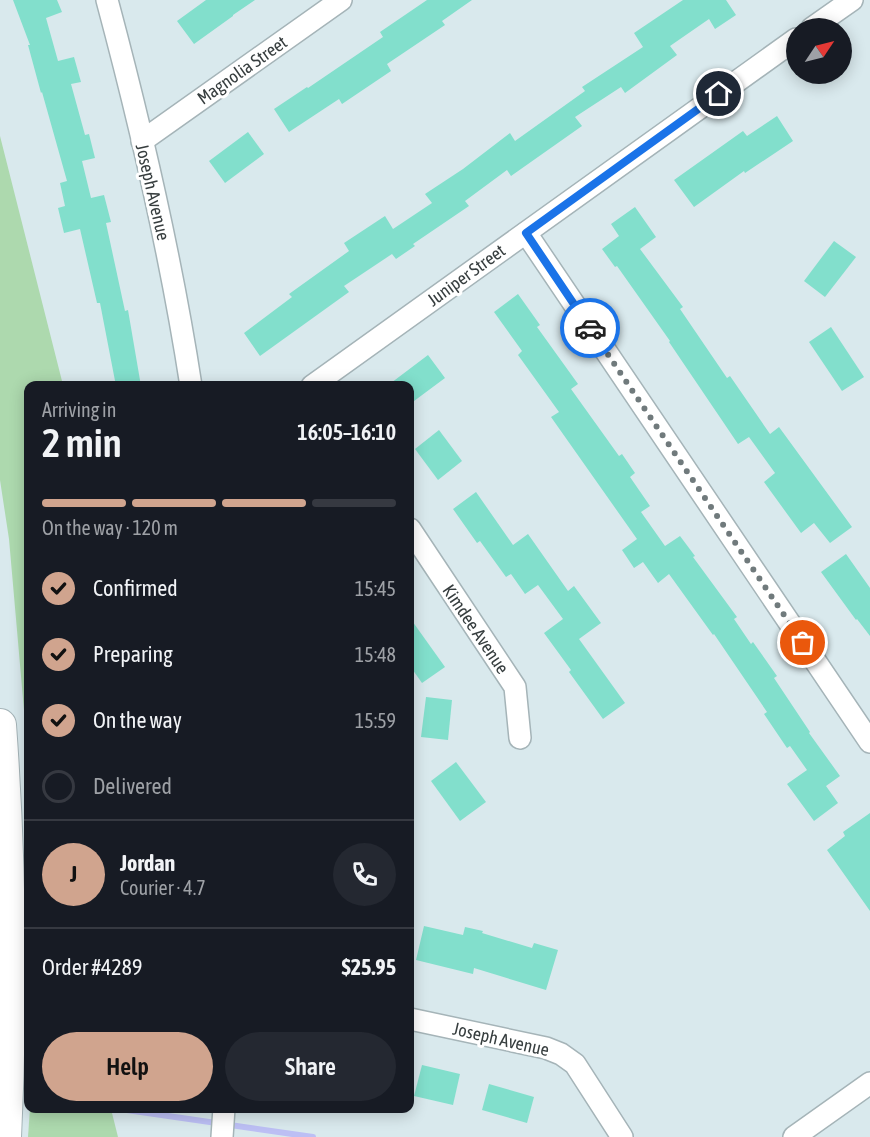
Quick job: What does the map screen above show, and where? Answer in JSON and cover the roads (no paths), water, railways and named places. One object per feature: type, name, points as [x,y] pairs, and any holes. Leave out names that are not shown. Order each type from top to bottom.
[{"type":"highway","points":[[0,725],[9,918],[8,1072],[5,1137]]},
{"type":"street","name":"Joseph Avenue","points":[[107,0],[164,238],[190,381]]},
{"type":"street","name":"Magnolia Street","points":[[142,141],[341,0]]},
{"type":"street","points":[[826,18],[852,0]]},
{"type":"street","name":"Juniper Street","points":[[320,381],[786,46]]},
{"type":"street","points":[[526,233],[870,742]]},
{"type":"street","name":"Kimdee Avenue","points":[[414,535],[515,687],[520,738]]},
{"type":"street","name":"Joseph Avenue","points":[[414,1020],[546,1048],[561,1054],[574,1064],[622,1137]]},
{"type":"street","points":[[794,1137],[818,1130],[870,1083]]},
{"type":"street","points":[[222,1137],[224,1113]]},
{"type":"waterway","points":[[147,1113],[313,1137]]}]
